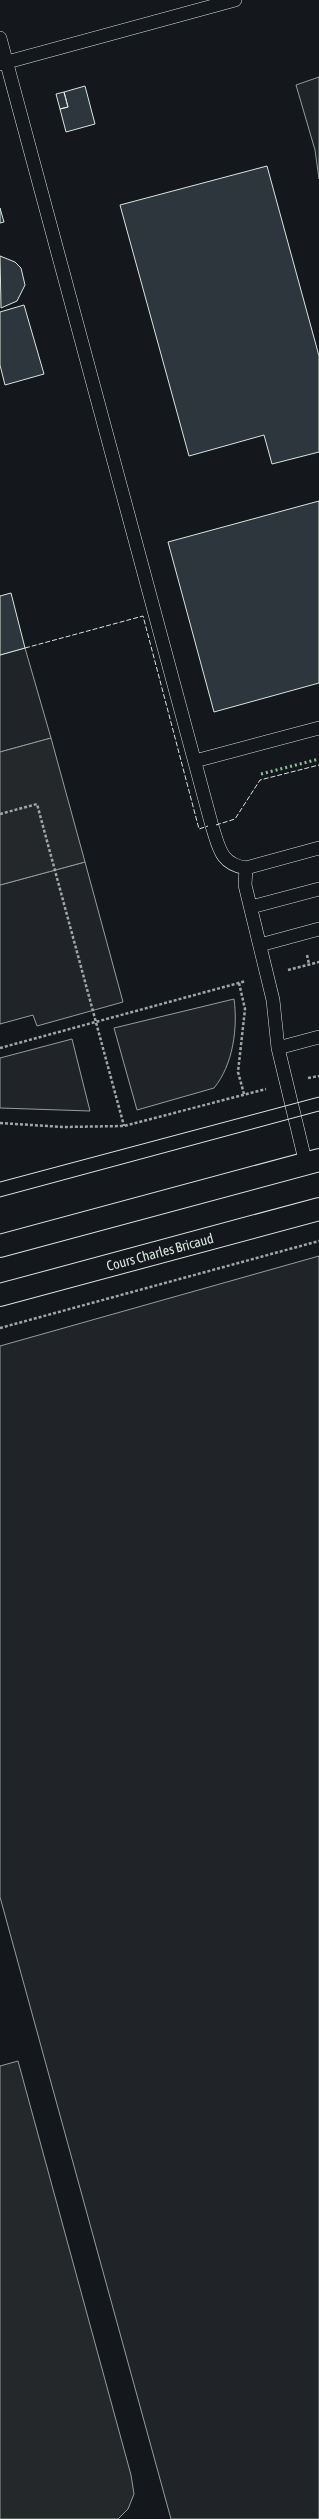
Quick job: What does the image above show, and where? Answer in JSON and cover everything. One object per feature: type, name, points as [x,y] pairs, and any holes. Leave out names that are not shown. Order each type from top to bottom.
[{"type":"main road","points":[[0,1246],[312,1162]]},
{"type":"main road","name":"Cours Charles Bricaud","points":[[0,1295],[319,1209]]},
{"type":"lane","points":[[3,63],[235,0]]},
{"type":"lane","points":[[0,38],[3,63],[221,854],[234,866],[246,868],[319,848]]},
{"type":"lane","points":[[195,761],[319,728]]},
{"type":"lane","points":[[246,868],[245,885],[268,975],[273,1000],[278,1048],[286,1084],[312,1162]]},
{"type":"lane","points":[[251,907],[319,890]]},
{"type":"lane","points":[[260,945],[319,929]]},
{"type":"lane","points":[[278,1048],[319,1037]]},
{"type":"path","points":[[0,814],[37,804],[124,1126]]},
{"type":"path","points":[[0,1048],[319,962]]},
{"type":"path","points":[[239,983],[245,1009],[238,1072],[244,1094]]},
{"type":"path","points":[[0,1123],[62,1127],[124,1126],[319,1076]]},
{"type":"path","points":[[0,1328],[319,1241]]},
{"type":"shaded area","points":[[319,77],[319,179],[315,150],[296,85]]},
{"type":"shaded area","points":[[25,648],[51,738],[0,752],[0,655]]},
{"type":"shaded area","points":[[51,738],[85,862],[0,885],[0,752]]},
{"type":"shaded area","points":[[85,862],[123,1002],[37,1026],[33,1015],[0,1024],[0,885]]},
{"type":"shaded area","points":[[234,999],[235,1022],[233,1046],[226,1068],[214,1088],[137,1110],[114,1028]]},
{"type":"shaded area","points":[[72,1039],[90,1111],[0,1108],[0,1058]]},
{"type":"shaded area","points":[[319,1256],[319,2519],[171,2519],[0,1897],[0,1346]]},
{"type":"shaded area","points":[[18,2061],[131,2475],[134,2494],[128,2509],[118,2519],[0,2519],[0,2066]]},
{"type":"building","points":[[85,86],[95,124],[66,132],[60,109],[68,107],[64,92]]},
{"type":"building","points":[[64,92],[68,107],[60,109],[56,94]]},
{"type":"building","points":[[267,166],[319,356],[319,452],[272,464],[264,435],[189,456],[120,205]]},
{"type":"building","points":[[0,208],[4,222],[0,223]]},
{"type":"building","points":[[0,256],[15,262],[21,268],[25,285],[17,301],[1,308]]},
{"type":"building","points":[[24,305],[44,374],[5,385],[0,365],[0,312]]},
{"type":"building","points":[[319,501],[319,683],[214,712],[168,542]]},
{"type":"building","points":[[11,593],[25,648],[0,655],[0,596]]},
{"type":"tram line","points":[[0,1182],[319,1097]]},
{"type":"tram line","points":[[0,1197],[319,1111]]},
{"type":"hedge","points":[[261,774],[319,759]]},
{"type":"fence","points":[[25,648],[143,616],[199,829],[208,826]]},
{"type":"fence","points":[[216,825],[235,819],[260,780],[319,765]]}]
